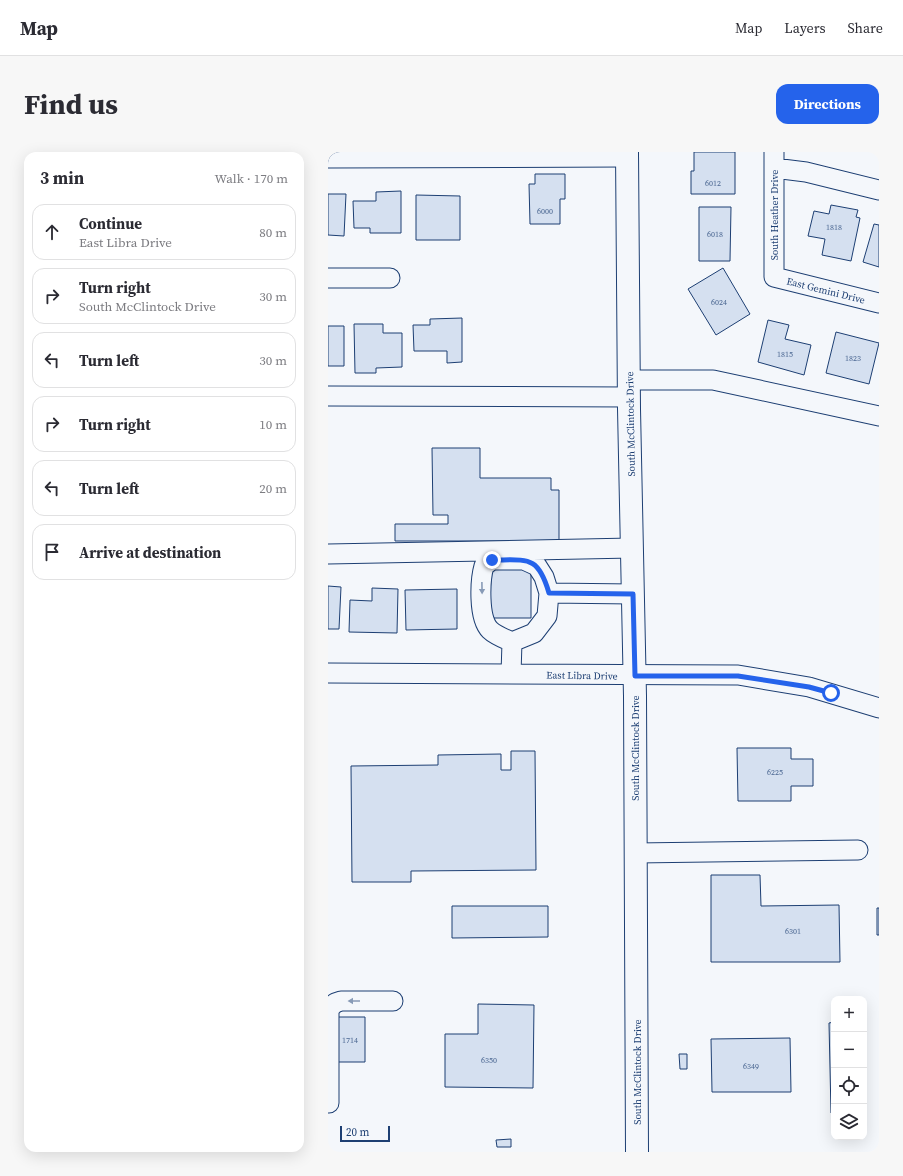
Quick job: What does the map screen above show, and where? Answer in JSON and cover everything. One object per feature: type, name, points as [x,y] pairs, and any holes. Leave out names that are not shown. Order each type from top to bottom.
[{"type":"main road","name":"South McClintock Drive","points":[[628,154],[629,389],[635,676],[636,1152]]},
{"type":"street","points":[[328,158],[628,154]]},
{"type":"street","points":[[774,160],[806,172],[879,190]]},
{"type":"street","name":"South Heather Drive","points":[[774,160],[774,277]]},
{"type":"street","name":"East Gemini Drive","points":[[774,277],[879,303]]},
{"type":"street","points":[[328,278],[390,278]]},
{"type":"street","points":[[328,396],[629,389],[713,380],[879,416]]},
{"type":"street","points":[[328,554],[632,548]]},
{"type":"street","points":[[492,560],[524,560],[537,566],[544,578],[549,593],[547,616],[534,633],[512,642],[490,630],[482,617],[481,575],[484,566],[492,560]]},
{"type":"street","points":[[549,593],[633,594]]},
{"type":"street","points":[[511,674],[512,642]]},
{"type":"street","name":"East Libra Drive","points":[[328,672],[738,676],[809,687],[879,708]]},
{"type":"street","points":[[636,853],[858,850]]},
{"type":"street","points":[[329,1103],[329,1009],[335,1003],[341,1001],[394,1001]]},
{"type":"building","points":[[694,152],[735,152],[735,194],[691,194],[691,171],[694,171]]},
{"type":"building","points":[[535,174],[565,174],[565,199],[560,199],[560,224],[530,224],[529,184],[535,184]]},
{"type":"building","points":[[401,191],[401,233],[370,233],[370,228],[354,228],[353,201],[376,201],[376,192]]},
{"type":"building","points":[[328,194],[346,194],[344,236],[328,235]]},
{"type":"building","points":[[416,195],[460,196],[460,240],[416,240]]},
{"type":"building","points":[[831,205],[858,210],[856,217],[860,218],[851,261],[822,255],[825,239],[808,236],[814,211],[829,214]]},
{"type":"building","points":[[699,207],[731,207],[730,261],[699,261]]},
{"type":"building","points":[[874,224],[879,225],[879,267],[863,262]]},
{"type":"building","points":[[723,268],[750,314],[716,335],[688,289]]},
{"type":"building","points":[[462,318],[462,362],[447,363],[447,351],[414,351],[413,325],[430,325],[430,319]]},
{"type":"building","points":[[768,320],[789,325],[785,339],[811,345],[804,375],[758,362]]},
{"type":"building","points":[[354,324],[383,324],[383,333],[402,333],[402,367],[376,368],[376,373],[355,373]]},
{"type":"building","points":[[328,326],[344,326],[344,366],[328,366]]},
{"type":"building","points":[[836,332],[879,343],[869,384],[826,373]]},
{"type":"building","points":[[432,448],[480,448],[480,478],[551,478],[551,490],[559,490],[559,541],[395,541],[395,524],[448,524],[448,515],[433,515]]},
{"type":"building","points":[[491,567],[531,567],[531,618],[490,618]]},
{"type":"building","points":[[328,586],[341,587],[339,629],[328,629]]},
{"type":"building","points":[[372,588],[398,589],[397,633],[349,632],[350,600],[372,601]]},
{"type":"building","points":[[457,589],[457,629],[406,630],[405,590]]},
{"type":"building","points":[[737,748],[791,748],[791,759],[813,759],[813,786],[791,786],[791,801],[738,801]]},
{"type":"building","points":[[511,751],[535,751],[536,870],[411,871],[411,882],[352,882],[351,766],[438,765],[438,755],[501,754],[501,770],[511,770]]},
{"type":"building","points":[[711,875],[760,875],[761,906],[839,905],[840,962],[711,962]]},
{"type":"building","points":[[452,906],[548,906],[548,937],[452,938]]},
{"type":"building","points":[[877,908],[879,908],[879,935],[877,935]]},
{"type":"building","points":[[478,1004],[534,1005],[533,1088],[445,1087],[445,1034],[478,1034]]},
{"type":"building","points":[[334,1017],[365,1017],[365,1062],[334,1062]]},
{"type":"building","points":[[829,1023],[831,1023],[831,1113]]},
{"type":"building","points":[[790,1038],[791,1092],[712,1092],[711,1039]]},
{"type":"building","points":[[679,1054],[687,1054],[687,1069],[680,1069]]},
{"type":"building","points":[[511,1139],[511,1147],[497,1147],[496,1140]]},
{"type":"route","points":[[492,560],[524,560],[537,566],[544,578],[549,593],[633,594],[635,676],[738,676],[809,687],[831,693]]}]
